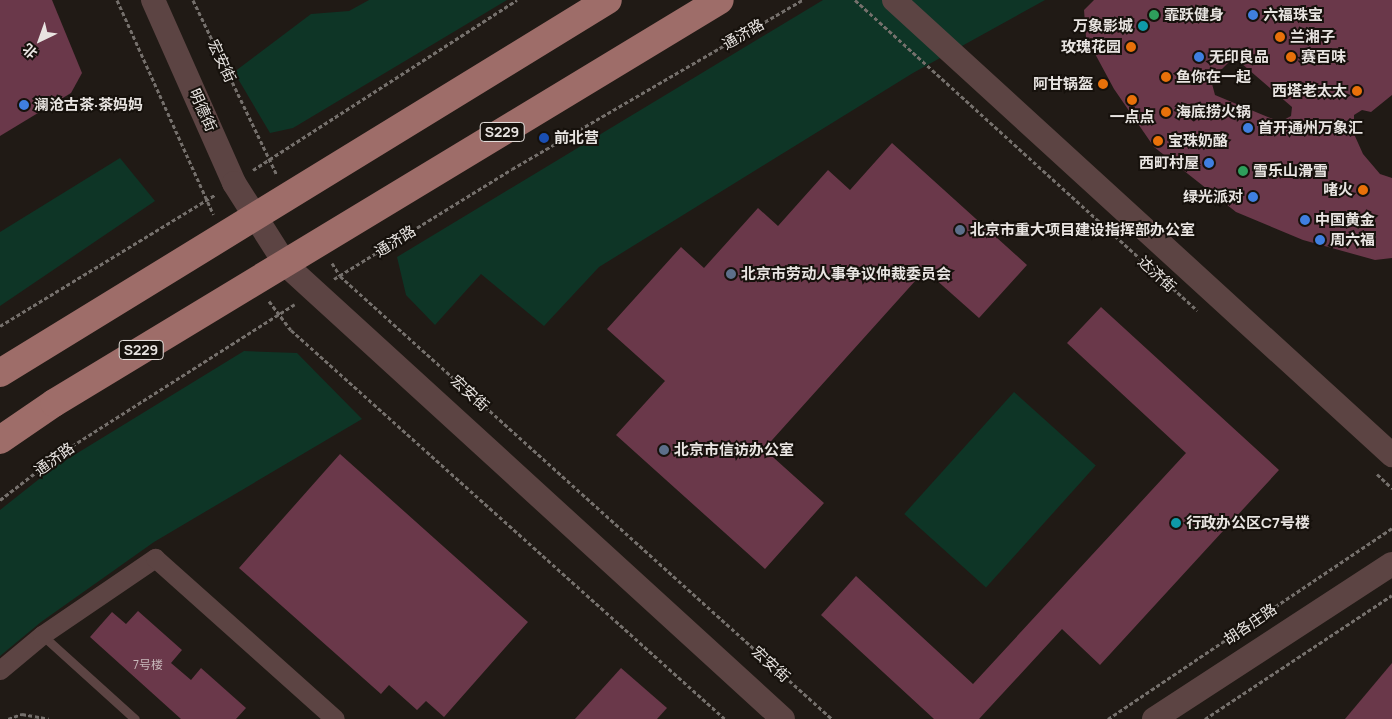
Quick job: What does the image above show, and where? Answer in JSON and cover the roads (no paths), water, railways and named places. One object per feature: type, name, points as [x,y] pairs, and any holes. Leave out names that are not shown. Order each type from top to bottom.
[{"type":"main road","points":[[0,373],[255,219],[608,0]]},
{"type":"main road","name":"S229","points":[[0,440],[54,403],[320,244],[720,0]]},
{"type":"street","name":"明德街","points":[[153,0],[234,183],[255,219]]},
{"type":"street","name":"达济街","points":[[894,0],[1392,455]]},
{"type":"street","name":"宏安街","points":[[255,219],[286,264],[782,719]]},
{"type":"street","points":[[0,670],[42,635],[155,558],[335,719]]},
{"type":"street","name":"胡各庄路","points":[[1154,719],[1392,564]]},
{"type":"lane","points":[[42,635],[135,719]]},
{"type":"place","name":"霏跃健身","points":[[1154,15]]},
{"type":"place","name":"六福珠宝","points":[[1253,15]]},
{"type":"place","name":"万象影城","points":[[1143,26]]},
{"type":"place","name":"兰湘子","points":[[1280,37]]},
{"type":"place","name":"玫瑰花园","points":[[1131,47]]},
{"type":"place","name":"无印良品","points":[[1199,57]]},
{"type":"place","name":"赛百味","points":[[1291,57]]},
{"type":"place","name":"鱼你在一起","points":[[1166,77]]},
{"type":"place","name":"阿甘锅盔","points":[[1103,84]]},
{"type":"place","name":"西塔老太太","points":[[1357,91]]},
{"type":"place","name":"一点点","points":[[1132,100]]},
{"type":"place","name":"澜沧古茶·茶妈妈","points":[[24,105]]},
{"type":"place","name":"海底捞火锅","points":[[1166,112]]},
{"type":"place","name":"首开通州万象汇","points":[[1248,128]]},
{"type":"place","name":"前北营","points":[[544,138]]},
{"type":"place","name":"宝珠奶酪","points":[[1158,141]]},
{"type":"place","name":"西町村屋","points":[[1209,163]]},
{"type":"place","name":"雪乐山滑雪","points":[[1243,171]]},
{"type":"place","name":"啫火","points":[[1363,190]]},
{"type":"place","name":"绿光派对","points":[[1253,197]]},
{"type":"place","name":"中国黄金","points":[[1305,220]]},
{"type":"place","name":"北京市重大项目建设指挥部办公室","points":[[960,230]]},
{"type":"place","name":"周六福","points":[[1320,240]]},
{"type":"place","name":"北京市劳动人事争议仲裁委员会","points":[[731,274]]},
{"type":"place","name":"北京市信访办公室","points":[[664,450]]},
{"type":"place","name":"行政办公区C7号楼","points":[[1176,523]]}]
